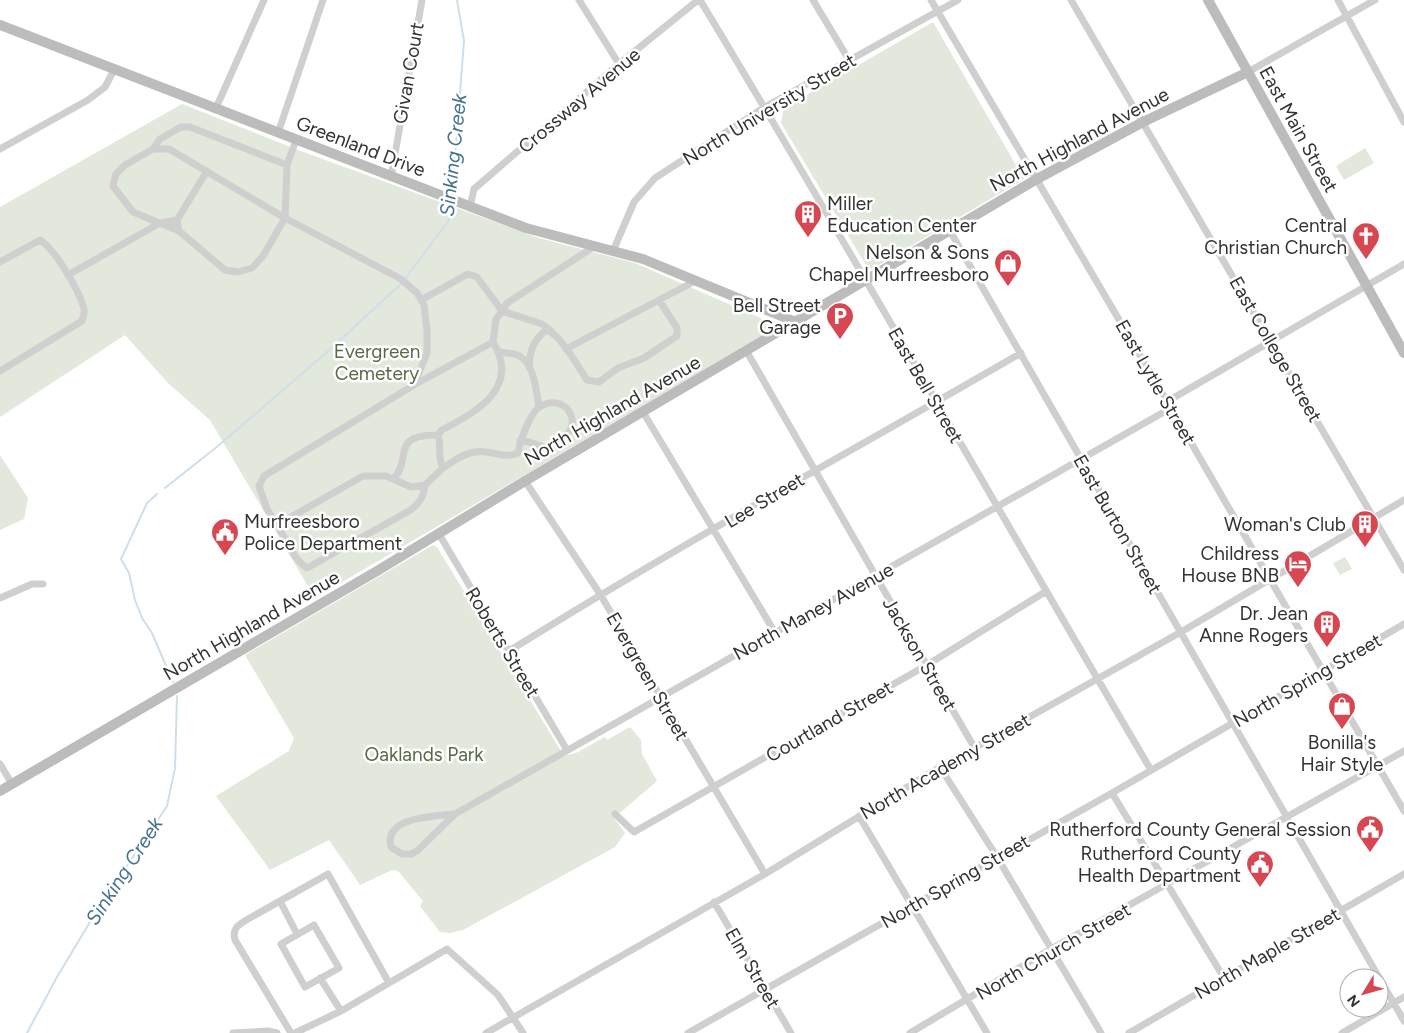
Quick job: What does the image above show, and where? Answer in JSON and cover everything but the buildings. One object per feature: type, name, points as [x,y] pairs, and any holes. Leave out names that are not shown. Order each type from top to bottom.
[{"type":"street","points":[[216,108],[264,0]]},
{"type":"street","points":[[278,133],[323,0]]},
{"type":"street","name":"Givan Court","points":[[391,177],[422,0]]},
{"type":"street","points":[[579,0],[619,64]]},
{"type":"street","name":"Crossway Avenue","points":[[470,207],[474,189],[619,64],[699,0]]},
{"type":"street","name":"East Bell Street","points":[[699,0],[765,107],[1045,592],[1151,770]]},
{"type":"street","points":[[813,0],[850,60]]},
{"type":"street","name":"East Lytle Street","points":[[931,0],[1170,405],[1404,812]]},
{"type":"street","name":"North University Street","points":[[613,251],[634,202],[655,178],[765,107],[958,0]]},
{"type":"street","name":"East College Street","points":[[1071,0],[1404,570]]},
{"type":"street","name":"East Main Street","points":[[1208,0],[1404,353]]},
{"type":"street","points":[[1338,0],[1404,122]]},
{"type":"street","points":[[1248,72],[1375,0]]},
{"type":"street","name":"Greenland Drive","points":[[0,25],[526,228],[643,259],[796,322]]},
{"type":"street","points":[[0,149],[88,100],[105,87],[115,68]]},
{"type":"street","name":"North Highland Avenue","points":[[0,791],[440,534],[525,481],[1037,179],[1143,122],[1248,72]]},
{"type":"street","points":[[287,165],[190,128],[181,127],[160,139],[152,149],[125,165],[116,174],[113,186],[133,212],[179,231],[225,270],[238,272],[252,268],[264,256],[285,218],[287,165],[296,140]]},
{"type":"street","points":[[169,149],[171,134]]},
{"type":"street","points":[[152,149],[169,149],[285,218],[403,281],[417,293],[421,300],[427,330],[427,353],[414,386]]},
{"type":"street","points":[[179,231],[177,220],[207,171]]},
{"type":"street","points":[[68,275],[160,223],[177,220]]},
{"type":"street","name":"East Burton Street","points":[[950,231],[1080,459],[1234,722],[1404,1021]]},
{"type":"street","points":[[0,262],[40,240],[49,246],[68,275],[84,309],[82,321],[0,371]]},
{"type":"street","points":[[442,468],[438,435],[442,430],[484,405],[498,385],[500,373],[498,351],[493,342],[496,319],[507,303],[595,246]]},
{"type":"street","name":"North Maney Avenue","points":[[454,814],[660,699],[774,631],[875,577],[995,506],[1080,459],[1271,341],[1404,264]]},
{"type":"street","points":[[421,300],[468,274],[477,277],[502,311],[542,324],[552,331],[588,380],[599,382],[607,378],[618,368],[644,358],[677,336],[676,328],[659,300]]},
{"type":"street","points":[[566,350],[695,280]]},
{"type":"street","points":[[529,366],[530,353],[535,339],[546,330],[552,331]]},
{"type":"street","points":[[425,485],[424,493],[418,505],[308,568],[301,564],[292,551],[262,498],[259,486],[264,476],[414,386],[493,342]]},
{"type":"street","points":[[498,351],[503,353],[510,352],[522,357],[529,366],[539,407]]},
{"type":"street","name":"Jackson Street","points":[[746,352],[974,747]]},
{"type":"street","points":[[522,357],[530,353]]},
{"type":"street","name":"Lee Street","points":[[509,651],[600,594],[814,469],[1021,353]]},
{"type":"street","points":[[277,525],[363,476],[386,476],[411,487],[425,485],[442,468],[473,452],[510,457],[518,453],[520,441],[539,407],[550,402],[563,405],[571,413],[574,423],[569,434],[551,447],[541,447],[526,440],[520,441]]},
{"type":"street","points":[[643,412],[774,631]]},
{"type":"street","points":[[393,479],[397,475],[404,450],[410,439],[422,435],[438,435]]},
{"type":"street","name":"Evergreen Street","points":[[525,481],[600,594],[660,699],[765,874]]},
{"type":"street","name":"North Academy Street","points":[[486,1033],[765,874],[974,747],[1181,632],[1404,500]]},
{"type":"street","name":"Roberts Street","points":[[440,534],[567,750]]},
{"type":"street","points":[[0,598],[32,584],[43,584]]},
{"type":"street","name":"Courtland Street","points":[[614,814],[634,832],[715,788],[784,746],[927,666],[1045,592]]},
{"type":"street","name":"North Spring Street","points":[[688,1033],[912,907],[997,856],[1112,793],[1404,624]]},
{"type":"street","name":"North Church Street","points":[[910,1033],[1051,949],[1404,751]]},
{"type":"street","points":[[0,764],[12,784]]},
{"type":"street","points":[[940,767],[997,856],[1102,1033]]},
{"type":"street","points":[[1112,793],[1224,978]]},
{"type":"street","points":[[454,814],[414,853],[402,854],[391,847],[390,842],[394,833],[408,820],[454,814]]},
{"type":"street","points":[[859,816],[987,1033]]},
{"type":"street","points":[[291,1033],[235,940],[234,933],[236,926],[328,874],[389,983]]},
{"type":"street","name":"North Maple Street","points":[[1130,1033],[1404,874]]},
{"type":"street","points":[[280,901],[297,934]]},
{"type":"street","name":"Elm Street","points":[[714,902],[791,1033]]},
{"type":"street","points":[[314,925],[339,968],[320,978],[304,987],[281,944],[314,925]]},
{"type":"street","points":[[295,1033],[341,1011],[447,949],[498,994],[523,1033]]},
{"type":"street","points":[[320,978],[341,1011]]},
{"type":"street","points":[[1342,1033],[1404,998]]},
{"type":"street","points":[[233,1033],[268,1031],[277,1033]]},
{"type":"green space","points":[[933,22],[1024,179],[872,269],[867,267],[781,123],[784,108]]},
{"type":"green space","name":"Evergreen Cemetery","points":[[182,104],[298,150],[539,238],[635,263],[770,322],[768,332],[315,598],[210,420],[168,383],[125,335],[0,417],[0,207]]},
{"type":"green space","points":[[1365,148],[1374,163],[1344,180],[1336,166]]},
{"type":"green space","points":[[0,455],[28,498],[24,519],[0,530]]},
{"type":"green space","name":"Oaklands Park","points":[[433,545],[437,547],[564,756],[576,753],[605,737],[607,740],[630,727],[641,740],[642,754],[657,781],[614,818],[625,833],[615,847],[463,930],[450,933],[440,932],[420,906],[423,901],[398,871],[392,870],[360,885],[329,840],[270,870],[216,796],[289,751],[294,738],[245,655]]},
{"type":"green space","points":[[1345,557],[1352,569],[1340,575],[1333,563]]},
{"type":"waterway","name":"Sinking Creek","points":[[452,197],[464,41],[457,0]]},
{"type":"waterway","name":"Sinking Creek","points":[[405,279],[449,220],[451,204]]},
{"type":"waterway","name":"Sinking Creek","points":[[165,488],[218,446],[326,353],[402,283]]},
{"type":"waterway","name":"Sinking Creek","points":[[157,494],[147,503],[121,559],[129,573],[135,600],[142,618],[152,633],[173,682]]},
{"type":"waterway","name":"Sinking Creek","points":[[27,1033],[57,977],[93,917],[167,806],[175,768],[177,696]]},
{"type":"place","name":"Miller Education Center","points":[[808,238]]},
{"type":"place","name":"Central Christian Church","points":[[1366,260]]},
{"type":"place","name":"Nelson & Sons Chapel Murfreesboro","points":[[1008,287]]},
{"type":"place","name":"Bell Street Garage","points":[[840,340]]},
{"type":"place","name":"Woman's Club","points":[[1365,548]]},
{"type":"place","name":"Murfreesboro Police Department","points":[[225,556]]},
{"type":"place","name":"Childress House BNB","points":[[1298,588]]},
{"type":"place","name":"Dr. Jean Anne Rogers","points":[[1327,648]]},
{"type":"place","name":"Bonilla's Hair Style","points":[[1342,730]]},
{"type":"place","name":"Rutherford County General Session","points":[[1370,853]]},
{"type":"place","name":"Rutherford County Health Department","points":[[1260,888]]}]
